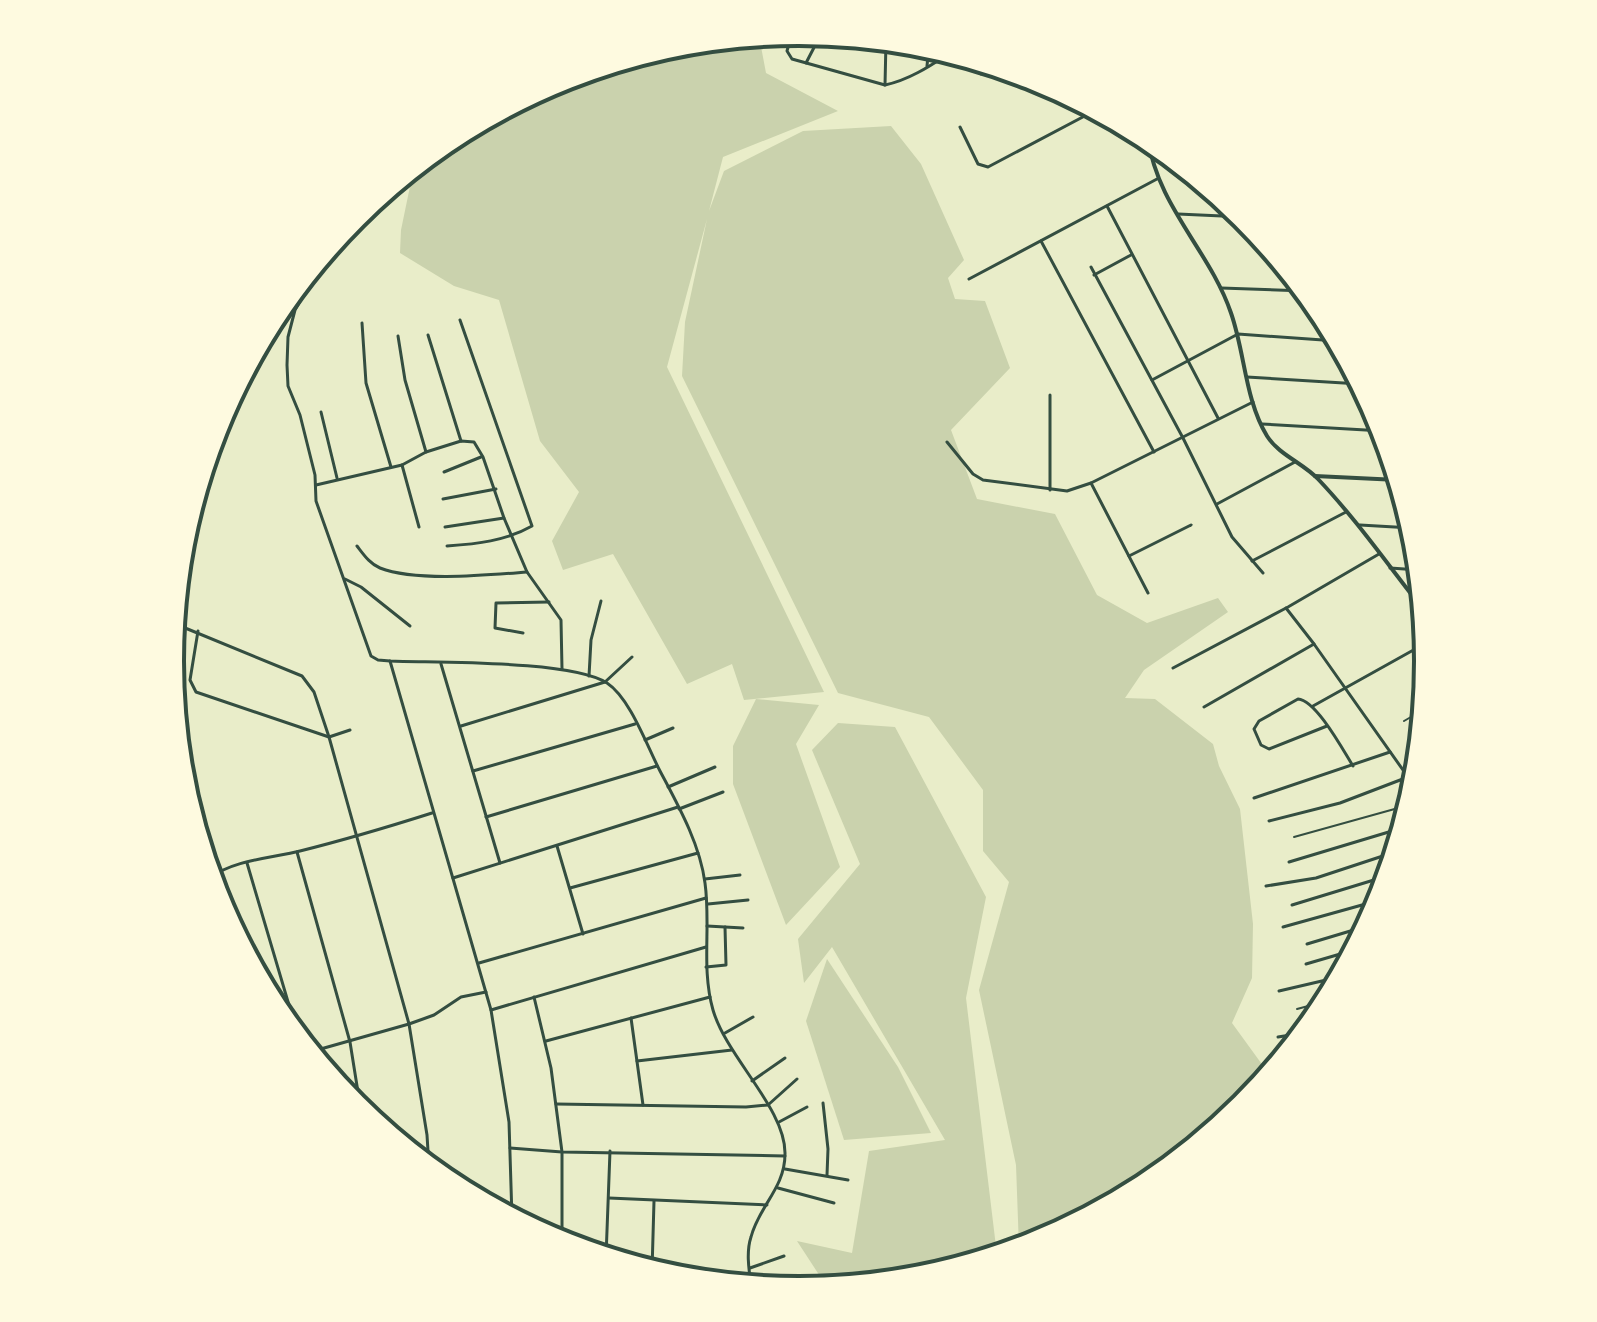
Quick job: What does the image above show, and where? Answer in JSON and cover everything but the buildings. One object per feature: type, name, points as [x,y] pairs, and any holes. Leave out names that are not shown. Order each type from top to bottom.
[{"type":"street","points":[[789,46],[787,56],[885,85],[896,83],[936,62]]},
{"type":"street","points":[[806,63],[815,46]]},
{"type":"street","points":[[885,85],[886,52]]},
{"type":"street","points":[[927,68],[928,60]]},
{"type":"street","points":[[960,127],[978,164],[988,167],[1084,116]]},
{"type":"street","points":[[1153,159],[1157,179],[1175,214],[1221,288],[1238,334],[1253,402],[1262,424],[1274,444],[1315,476],[1409,592]]},
{"type":"street","points":[[969,279],[1157,179]]},
{"type":"street","points":[[1107,206],[1219,419]]},
{"type":"street","points":[[1175,214],[1222,216]]},
{"type":"street","points":[[1041,241],[1154,452]]},
{"type":"street","points":[[1094,275],[1131,255]]},
{"type":"street","points":[[1091,267],[1232,537],[1263,573]]},
{"type":"street","points":[[1221,288],[1289,290]]},
{"type":"street","points":[[299,303],[288,337],[288,386],[300,415],[316,485],[316,501],[371,656],[390,661],[562,669],[605,682],[621,697],[678,808],[698,853],[705,879],[706,967],[710,997],[732,1050],[779,1122],[784,1135],[784,1169],[778,1188],[750,1238],[750,1274]]},
{"type":"street","points":[[447,546],[511,536],[532,523],[460,320]]},
{"type":"street","points":[[362,323],[366,383],[391,467]]},
{"type":"street","points":[[1152,380],[1238,334],[1323,340]]},
{"type":"street","points":[[428,335],[461,441]]},
{"type":"street","points":[[398,336],[405,380],[426,452]]},
{"type":"street","points":[[1247,377],[1347,383]]},
{"type":"street","points":[[1050,395],[1050,490]]},
{"type":"street","points":[[947,442],[973,474],[983,480],[1067,491],[1091,483],[1253,402]]},
{"type":"street","points":[[321,412],[337,478]]},
{"type":"street","points":[[1262,424],[1369,430]]},
{"type":"street","points":[[316,485],[402,465],[426,452],[461,441],[474,442],[483,457],[527,572],[562,625],[562,669]]},
{"type":"street","points":[[444,472],[483,457]]},
{"type":"street","points":[[1217,504],[1296,461]]},
{"type":"street","points":[[402,465],[419,527]]},
{"type":"street","points":[[1315,476],[1386,479]]},
{"type":"street","points":[[1091,483],[1148,593]]},
{"type":"street","points":[[443,499],[496,489]]},
{"type":"street","points":[[1252,561],[1346,512]]},
{"type":"street","points":[[445,527],[504,518]]},
{"type":"street","points":[[1129,556],[1191,525]]},
{"type":"street","points":[[1357,525],[1399,527]]},
{"type":"street","points":[[357,546],[371,563],[391,571],[477,576],[527,572]]},
{"type":"street","points":[[1173,668],[1379,554]]},
{"type":"street","points":[[1390,568],[1406,569]]},
{"type":"street","points":[[344,579],[361,587],[410,626]]},
{"type":"street","points":[[589,676],[593,630],[601,601]]},
{"type":"street","points":[[523,633],[495,628],[496,603],[549,602]]},
{"type":"street","points":[[1286,608],[1404,771]]},
{"type":"street","points":[[185,627],[302,676],[314,692],[409,1024],[428,1152]]},
{"type":"street","points":[[198,631],[190,680],[196,692],[329,737],[350,730]]},
{"type":"street","points":[[1204,707],[1314,644]]},
{"type":"street","points":[[1313,706],[1413,650]]},
{"type":"street","points":[[461,726],[605,682],[632,657]]},
{"type":"street","points":[[390,661],[491,1010],[507,1109],[512,1205]]},
{"type":"street","points":[[441,663],[500,863]]},
{"type":"street","points":[[1327,726],[1274,749],[1261,745],[1254,726],[1302,698],[1313,706],[1327,726],[1353,766]]},
{"type":"street","points":[[473,771],[636,723]]},
{"type":"street","points":[[645,740],[673,728]]},
{"type":"street","points":[[1254,798],[1390,752]]},
{"type":"street","points":[[486,817],[657,766]]},
{"type":"street","points":[[668,787],[715,767]]},
{"type":"street","points":[[1269,821],[1328,806],[1402,779]]},
{"type":"street","points":[[452,878],[723,792]]},
{"type":"street","points":[[221,872],[355,837],[434,812]]},
{"type":"street","points":[[1289,862],[1389,832]]},
{"type":"street","points":[[557,846],[583,934]]},
{"type":"street","points":[[297,852],[350,1042],[357,1089]]},
{"type":"street","points":[[570,888],[698,853]]},
{"type":"street","points":[[1266,886],[1316,878],[1382,856]]},
{"type":"street","points":[[247,863],[289,1006]]},
{"type":"street","points":[[705,879],[740,875]]},
{"type":"street","points":[[1292,905],[1373,880]]},
{"type":"street","points":[[477,964],[706,901],[748,900]]},
{"type":"street","points":[[1283,927],[1363,905]]},
{"type":"street","points":[[707,926],[743,928]]},
{"type":"street","points":[[706,967],[726,965],[725,927]]},
{"type":"street","points":[[1307,944],[1351,931]]},
{"type":"street","points":[[491,1010],[706,947]]},
{"type":"street","points":[[1306,964],[1339,954]]},
{"type":"street","points":[[1279,991],[1324,981]]},
{"type":"street","points":[[322,1049],[409,1024],[434,1015],[461,997],[486,992]]},
{"type":"street","points":[[534,997],[546,1041],[562,1152],[562,1229]]},
{"type":"street","points":[[546,1041],[710,997]]},
{"type":"street","points":[[724,1033],[753,1017]]},
{"type":"street","points":[[631,1018],[643,1105]]},
{"type":"street","points":[[1278,1037],[1285,1036]]},
{"type":"street","points":[[637,1061],[732,1050]]},
{"type":"street","points":[[751,1081],[785,1058]]},
{"type":"street","points":[[556,1104],[722,1108],[768,1105],[797,1079]]},
{"type":"street","points":[[823,1103],[828,1149],[827,1175]]},
{"type":"street","points":[[779,1122],[807,1107]]},
{"type":"street","points":[[510,1148],[562,1152],[785,1156]]},
{"type":"street","points":[[607,1245],[610,1151]]},
{"type":"street","points":[[784,1169],[848,1180]]},
{"type":"street","points":[[778,1188],[834,1203]]},
{"type":"street","points":[[609,1198],[767,1205]]},
{"type":"street","points":[[652,1258],[654,1201]]},
{"type":"street","points":[[749,1269],[784,1256]]},
{"type":"lane","points":[[1404,721],[1410,717]]},
{"type":"lane","points":[[1294,837],[1396,809]]},
{"type":"lane","points":[[1297,1009],[1308,1006]]},
{"type":"green space","points":[[761,47],[766,73],[838,111],[723,157],[709,211],[724,171],[803,131],[891,126],[921,164],[964,260],[948,278],[955,299],[985,301],[1010,368],[951,430],[977,499],[1055,514],[1097,595],[1147,623],[1218,598],[1228,612],[1144,670],[1125,698],[1155,699],[1213,744],[1219,766],[1240,809],[1253,924],[1252,978],[1232,1023],[1262,1065],[1204,1123],[1173,1149],[1106,1194],[1071,1213],[1019,1235],[1016,1165],[979,990],[1009,882],[983,851],[983,790],[929,717],[838,693],[682,376],[685,322],[707,219],[667,367],[824,692],[744,700],[732,664],[687,684],[613,554],[563,570],[552,541],[579,492],[540,441],[499,300],[454,286],[400,253],[401,230],[410,184],[491,128],[563,93],[639,67],[679,58]]},
{"type":"green space","points":[[756,699],[819,705],[796,744],[840,867],[786,925],[733,784],[733,746]]},
{"type":"green space","points":[[838,723],[895,727],[986,897],[966,998],[996,1243],[918,1264],[879,1271],[819,1275],[797,1241],[852,1253],[869,1151],[945,1140],[832,947],[804,983],[798,939],[860,864],[812,750]]},
{"type":"green space","points":[[827,959],[898,1067],[931,1133],[844,1140],[806,1021]]}]
